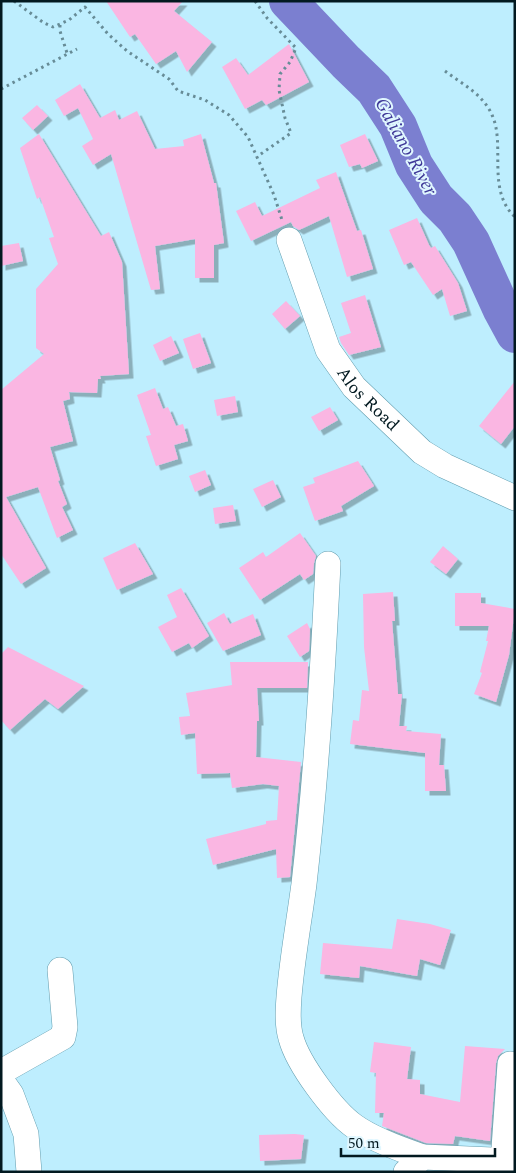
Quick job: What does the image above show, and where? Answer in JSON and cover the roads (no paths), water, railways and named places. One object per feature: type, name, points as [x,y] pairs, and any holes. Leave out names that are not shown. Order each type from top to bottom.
[{"type":"street","name":"Alos Road","points":[[289,240],[328,350],[354,387],[422,452],[445,466],[515,498]]},
{"type":"street","points":[[328,564],[316,761],[304,885],[290,980],[288,1016],[291,1039],[308,1072],[326,1098],[354,1127],[391,1146],[415,1164],[509,1161],[510,1064]]},
{"type":"street","points":[[1,1072],[63,1037],[65,1026],[60,970]]},
{"type":"street","points":[[1,1080],[11,1094],[26,1134],[29,1172]]},
{"type":"waterway","name":"Galiano River","points":[[288,1],[374,89],[398,126],[414,165],[436,199],[455,218],[471,242],[515,334]]}]
